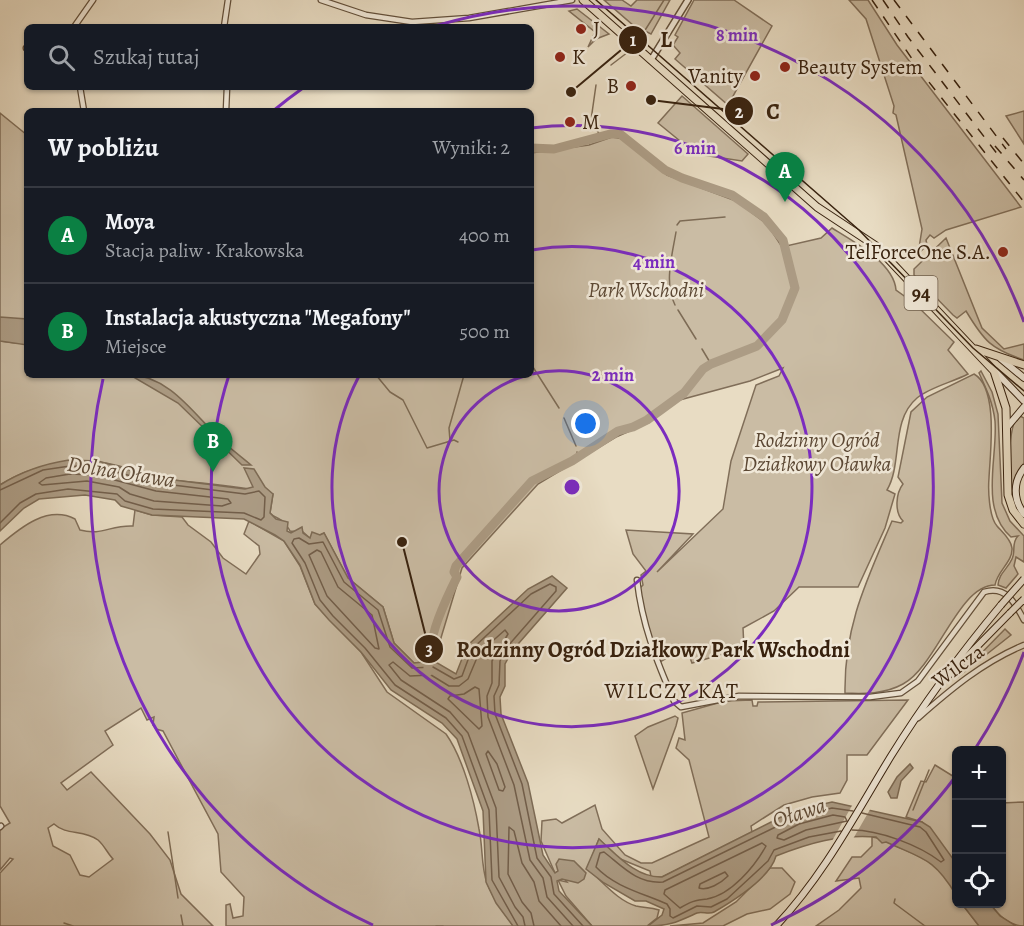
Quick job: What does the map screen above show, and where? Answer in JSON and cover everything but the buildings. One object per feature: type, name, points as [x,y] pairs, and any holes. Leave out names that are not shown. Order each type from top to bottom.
[{"type":"main road","name":"94","points":[[583,0],[817,207],[876,246],[976,349],[994,371],[1005,399],[1008,426],[1008,495],[1013,510],[1024,524]]},
{"type":"main road","name":"94","points":[[976,349],[1024,365]]},
{"type":"main road","points":[[993,354],[1024,378]]},
{"type":"main road","points":[[994,371],[1024,401]]},
{"type":"main road","points":[[1008,426],[1024,407]]},
{"type":"main road","points":[[1024,468],[1016,490],[1018,504],[1024,514]]},
{"type":"main road","points":[[776,926],[803,896],[840,845],[891,757],[954,663],[1024,579]]},
{"type":"main road","points":[[946,677],[1024,600]]},
{"type":"street","points":[[76,24],[93,0]]},
{"type":"street","points":[[224,24],[228,0]]},
{"type":"street","points":[[325,1],[386,22],[412,22],[463,19],[572,0]]},
{"type":"street","points":[[651,60],[688,0]]},
{"type":"street","points":[[80,90],[84,108]]},
{"type":"street","points":[[226,108],[227,90]]},
{"type":"street","points":[[637,580],[641,616],[651,648],[674,700],[681,707],[739,696],[870,697],[895,694],[918,681],[984,592],[996,590],[1004,593],[1024,620]]},
{"type":"street","name":"Wilcza","points":[[916,720],[955,685],[994,659],[1024,645]]},
{"type":"green space","points":[[604,0],[622,0],[631,6],[637,0],[670,0],[651,34],[633,25]]},
{"type":"green space","points":[[694,0],[734,0],[772,26],[728,105],[675,59],[680,53],[673,45],[678,37],[675,35]]},
{"type":"green space","points":[[849,0],[868,0],[897,45],[1021,207],[946,230],[934,238],[930,235],[926,240],[927,245],[918,254],[922,229],[896,115],[893,113],[894,106],[866,19]]},
{"type":"green space","points":[[577,9],[609,34],[596,39],[588,47],[595,32],[569,11]]},
{"type":"green space","points":[[682,96],[748,154],[742,161],[696,154],[658,123]]},
{"type":"green space","points":[[1024,111],[1024,144],[1006,116]]},
{"type":"green space","points":[[0,113],[24,133],[24,336],[0,333]]},
{"type":"green space","name":"Park Wschodni","points":[[612,137],[624,139],[667,175],[736,201],[767,224],[782,247],[821,238],[832,228],[861,246],[880,262],[894,280],[896,290],[914,303],[954,342],[948,350],[968,374],[917,398],[903,418],[895,467],[887,490],[895,494],[885,528],[858,587],[799,587],[774,611],[743,628],[744,648],[692,663],[686,647],[660,662],[658,658],[668,650],[668,646],[653,648],[643,617],[640,588],[643,585],[641,575],[646,571],[633,554],[626,530],[693,534],[657,572],[723,509],[731,461],[756,385],[779,376],[783,368],[750,381],[676,401],[648,423],[616,437],[538,484],[462,568],[434,661],[414,663],[394,643],[383,607],[348,578],[324,533],[311,539],[303,532],[290,531],[282,521],[270,513],[273,494],[231,486],[159,478],[115,465],[85,461],[41,467],[0,485],[0,341],[24,342],[24,378],[534,378],[534,153],[589,145]]},
{"type":"green space","points":[[946,238],[982,328],[1004,349],[1024,344],[1024,360],[989,343],[966,311],[957,318],[914,275],[914,269]]},
{"type":"green space","points":[[981,371],[992,392],[998,414],[1002,503],[1010,521],[1024,536],[1024,562],[1016,557],[1014,566],[1018,574],[1006,588],[998,585],[1012,559],[1018,536],[1011,537],[1001,525],[995,512],[992,482],[995,421],[987,390],[979,373]]},
{"type":"green space","name":"Rodzinny Ogród Działkowy Oławka","points":[[974,374],[982,382],[990,407],[991,510],[994,522],[1011,545],[1010,558],[995,585],[982,589],[970,598],[915,675],[903,684],[882,692],[845,693],[848,646],[858,605],[892,521],[901,523],[903,521],[897,508],[903,484],[898,477],[911,412],[927,397]]},
{"type":"green space","points":[[1018,415],[1024,418],[1024,463],[1016,476],[1013,490],[1018,511],[1014,503],[1009,463],[1011,434]]},
{"type":"green space","points":[[135,510],[152,515],[182,517],[188,525],[211,542],[223,558],[246,574],[260,554],[259,546],[244,534],[249,521],[284,541],[300,566],[315,604],[361,652],[387,692],[446,734],[452,744],[463,767],[474,805],[487,883],[495,900],[513,926],[226,926],[226,905],[230,904],[233,918],[243,916],[244,897],[221,872],[218,834],[163,731],[156,729],[153,725],[154,717],[147,720],[141,708],[105,731],[113,745],[61,783],[67,790],[91,772],[150,834],[170,860],[181,894],[213,926],[0,926],[0,873],[13,859],[10,858],[0,870],[0,829],[10,823],[0,806],[0,545],[26,525],[45,516],[65,515],[75,519],[80,530],[88,532],[133,526]],"holes":[[[54,824],[59,828],[98,840],[113,859],[89,877],[80,875],[70,855],[53,846],[48,828]]]},
{"type":"green space","points":[[1005,629],[1011,635],[958,677]]},
{"type":"green space","points":[[752,700],[753,706],[757,706],[758,702],[908,700],[867,755],[847,755],[847,780],[840,793],[812,797],[784,805],[751,826],[752,832],[662,877],[651,877],[650,871],[618,858],[599,839],[587,869],[616,895],[629,903],[659,910],[657,918],[647,926],[592,926],[566,896],[558,880],[567,882],[558,871],[555,873],[541,841],[542,821],[556,819],[562,823],[595,805],[602,829],[625,855],[641,863],[652,863],[709,837],[689,760],[676,748],[679,738],[685,740],[682,713],[725,701]]},
{"type":"green space","points":[[675,716],[678,718],[676,726],[653,789],[635,736],[648,727]]},
{"type":"green space","points":[[935,765],[952,776],[952,858],[922,822],[906,817],[921,781],[926,782]]},
{"type":"green space","points":[[1024,802],[1024,926],[1009,922],[993,908],[1006,908],[1006,803]]},
{"type":"green space","points":[[872,837],[884,840],[930,862],[951,884],[952,908],[965,908],[979,926],[816,926],[839,910],[861,888],[859,878],[836,881],[852,857],[861,857],[872,846]]},
{"type":"green space","points":[[770,868],[782,868],[795,882],[790,894],[770,909],[747,914],[723,926],[670,926],[703,923],[736,902]]},
{"type":"water","points":[[0,317],[24,319],[24,345],[0,341]]},
{"type":"water","points":[[135,378],[147,378],[176,394],[221,440],[251,465],[242,465],[178,403]]},
{"type":"water","name":"Dolna Oława","points":[[69,460],[98,461],[158,478],[245,489],[253,487],[244,468],[254,469],[265,487],[273,494],[270,513],[276,519],[288,522],[287,531],[291,533],[302,527],[303,533],[310,538],[312,532],[320,535],[324,533],[348,578],[383,607],[394,643],[414,663],[434,661],[456,674],[467,646],[528,589],[552,576],[567,588],[512,651],[505,664],[505,686],[500,697],[501,714],[528,783],[543,855],[555,873],[558,871],[556,864],[559,859],[574,861],[586,873],[584,879],[578,883],[562,879],[557,881],[559,891],[592,926],[513,926],[496,903],[486,882],[483,811],[457,739],[442,723],[391,690],[361,652],[315,604],[300,565],[284,541],[244,519],[152,515],[121,506],[115,500],[85,495],[39,499],[24,508],[0,531],[0,485],[33,469]]},
{"type":"water","points":[[910,764],[913,768],[901,781],[897,798],[891,798],[888,792],[897,777]]},
{"type":"water","name":"Oława","points":[[832,802],[922,822],[930,827],[952,857],[952,889],[934,866],[919,856],[886,842],[882,843],[876,837],[837,838],[813,843],[776,856],[759,880],[714,912],[699,913],[673,923],[648,926],[662,915],[664,909],[646,901],[635,901],[604,883],[586,869],[599,839],[635,870],[662,877],[793,811]]},
{"type":"water","points":[[965,908],[993,908],[1000,916],[1016,926],[979,926]]},
{"type":"pier","points":[[854,802],[872,806],[853,839],[832,841]]},
{"type":"waterway","points":[[637,43],[664,0]]},
{"type":"waterway","points":[[611,65],[632,49]]},
{"type":"waterway","points":[[596,85],[591,120],[601,137]]},
{"type":"waterway","points":[[428,672],[428,658],[433,649],[432,643],[440,614],[457,577],[454,572],[456,566],[532,481],[572,461],[618,431],[647,420],[684,393],[703,369],[711,364],[757,346],[782,320],[795,288],[783,240],[764,217],[732,195],[665,170],[620,134],[610,134],[554,149],[534,148]]},
{"type":"waterway","points":[[677,225],[680,221],[725,217]]},
{"type":"waterway","points":[[675,305],[669,279],[676,232]]},
{"type":"waterway","points":[[678,310],[696,339]]},
{"type":"waterway","points":[[702,349],[711,364]]},
{"type":"waterway","points":[[534,369],[559,408]]},
{"type":"waterway","points":[[378,378],[390,392],[403,400],[427,448],[454,440],[458,442]]},
{"type":"waterway","points":[[450,441],[449,428],[463,378]]},
{"type":"waterway","points":[[564,418],[576,446]]},
{"type":"waterway","points":[[577,452],[578,457]]},
{"type":"waterway","points":[[913,810],[929,770]]},
{"type":"waterway","points":[[168,832],[178,898]]},
{"type":"waterway","points":[[895,899],[894,903],[925,926]]},
{"type":"waterway","points":[[181,915],[183,926]]},
{"type":"waterway","points":[[64,923],[73,926]]},
{"type":"waterway","points":[[436,926],[443,926]]},
{"type":"tram line","points":[[596,0],[859,230],[973,348],[1024,391]]},
{"type":"railway","points":[[872,0],[921,72],[1024,202]]},
{"type":"railway","points":[[883,0],[908,37],[998,155]]},
{"type":"railway","points":[[894,0],[1006,149]]},
{"type":"railway","points":[[1003,138],[1024,164]]},
{"type":"railway","points":[[995,146],[1024,180]]},
{"type":"place","name":"J","points":[[581,29]]},
{"type":"place","name":"K","points":[[560,57]]},
{"type":"place","name":"Beauty System","points":[[785,67]]},
{"type":"place","name":"Vanity","points":[[755,76]]},
{"type":"place","name":"B","points":[[631,86]]},
{"type":"place","name":"L","points":[[571,92]]},
{"type":"place","name":"C","points":[[651,100]]},
{"type":"place","name":"M","points":[[570,122]]},
{"type":"place","name":"Moya","points":[[785,202]]},
{"type":"place","name":"TelForceOne S.A.","points":[[1003,252]]},
{"type":"place","name":"Instalacja akustyczna \"Megafony\"","points":[[213,472]]},
{"type":"place","name":"Rodzinny Ogród Działkowy Park Wschodni","points":[[402,542]]},
{"type":"district","name":"WILCZY KĄT","points":[[672,691]]}]
